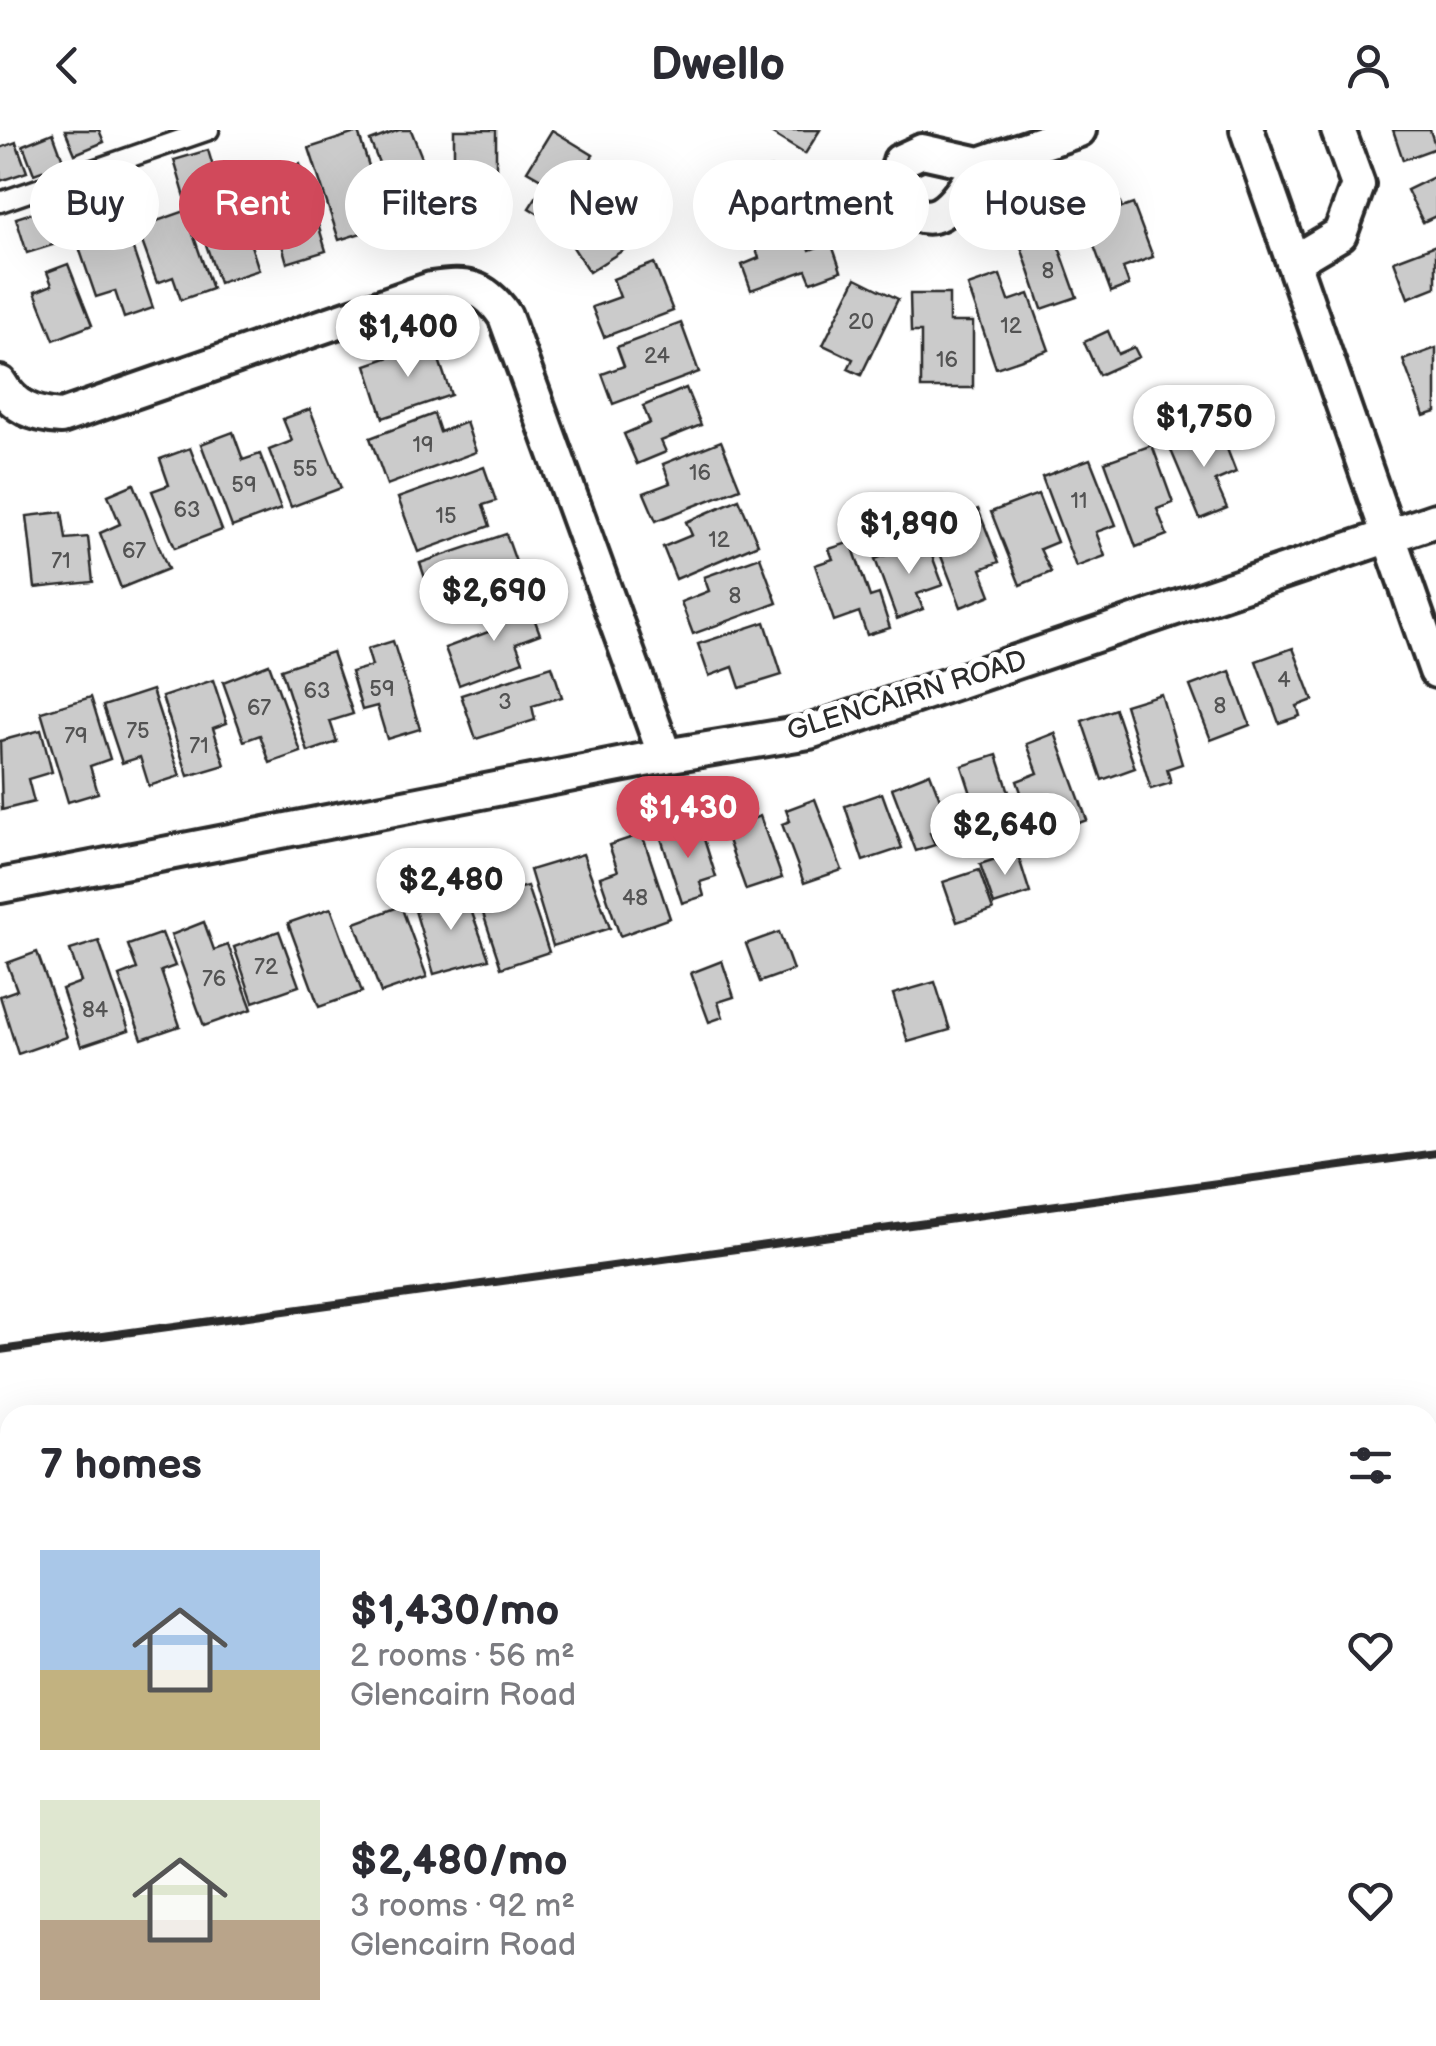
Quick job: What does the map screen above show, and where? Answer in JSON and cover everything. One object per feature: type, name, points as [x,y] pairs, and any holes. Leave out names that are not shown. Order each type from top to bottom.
[{"type":"street","points":[[992,160],[1078,130]]},
{"type":"street","points":[[1247,130],[1436,671]]},
{"type":"street","points":[[1293,262],[1340,234],[1358,184],[1338,130]]},
{"type":"street","points":[[0,384],[10,400],[38,416],[61,417],[431,289],[459,285],[490,295],[505,316],[665,756]]},
{"type":"street","name":"GLENCAIRN ROAD","points":[[0,886],[665,756],[809,732],[1436,520]]},
{"type":"lane","points":[[0,202],[209,130]]},
{"type":"building","points":[[65,130],[99,130],[104,142],[75,154]]},
{"type":"building","points":[[399,130],[411,130],[423,160],[378,160],[370,141]]},
{"type":"building","points":[[454,130],[496,130],[496,160],[454,160]]},
{"type":"building","points":[[552,130],[593,155],[590,160],[534,160]]},
{"type":"building","points":[[766,130],[820,130],[805,154]]},
{"type":"building","points":[[1393,130],[1430,130],[1436,148],[1403,160]]},
{"type":"building","points":[[358,132],[367,160],[345,160],[345,238],[339,240],[325,197],[325,160],[313,160],[309,148]]},
{"type":"building","points":[[53,133],[63,160],[30,160],[30,163],[23,145]]},
{"type":"building","points":[[16,142],[27,172],[0,181],[0,148]]},
{"type":"building","points":[[208,150],[211,160],[179,160],[179,177],[174,160]]},
{"type":"building","points":[[1436,176],[1436,216],[1423,222],[1407,190]]},
{"type":"building","points":[[1133,204],[1153,257],[1123,268],[1129,285],[1111,292],[1096,250],[1121,250],[1121,205]]},
{"type":"building","points":[[179,213],[179,250],[198,250],[212,289],[181,300],[173,277],[157,283],[145,250],[159,250],[159,220]]},
{"type":"building","points":[[30,214],[30,250],[37,250],[27,253],[16,218]]},
{"type":"building","points":[[1436,245],[1436,287],[1408,298],[1394,261]]},
{"type":"building","points":[[325,248],[326,251],[287,263],[283,250]]},
{"type":"building","points":[[80,250],[133,250],[153,308],[124,318],[115,291],[96,297]]},
{"type":"building","points":[[208,250],[253,250],[259,270],[219,283]]},
{"type":"building","points":[[575,250],[623,250],[589,272]]},
{"type":"building","points":[[756,250],[834,250],[841,271],[811,282],[806,270],[751,290],[742,265],[759,258]]},
{"type":"building","points":[[1022,250],[1060,250],[1077,297],[1042,309]]},
{"type":"building","points":[[654,263],[673,311],[604,337],[592,307],[620,297],[613,279]]},
{"type":"building","points":[[68,264],[92,325],[54,340],[35,292],[52,285],[47,272]]},
{"type":"building","points":[[1000,275],[1009,301],[1029,294],[1049,350],[996,368],[968,286]]},
{"type":"building","points":[[856,278],[898,299],[861,375],[848,369],[853,359],[823,345]]},
{"type":"building","points":[[910,294],[949,294],[949,322],[973,322],[973,388],[921,388],[921,332],[911,332]]},
{"type":"building","points":[[681,323],[699,372],[613,404],[602,374],[624,366],[617,347]]},
{"type":"building","points":[[1108,331],[1118,354],[1134,347],[1139,357],[1099,375],[1084,342]]},
{"type":"building","points":[[433,342],[451,395],[383,418],[366,365]]},
{"type":"building","points":[[1436,348],[1436,412],[1424,416],[1403,360]]},
{"type":"building","points":[[686,388],[701,425],[661,441],[666,452],[637,464],[624,434],[650,423],[643,406]]},
{"type":"building","points":[[310,409],[341,488],[291,507],[269,450],[292,441],[283,419]]},
{"type":"building","points":[[434,414],[440,432],[466,422],[476,452],[387,485],[370,438]]},
{"type":"building","points":[[1219,428],[1236,472],[1215,481],[1227,508],[1200,519],[1170,448]]},
{"type":"building","points":[[233,432],[243,460],[260,454],[281,509],[232,527],[201,444]]},
{"type":"building","points":[[721,441],[740,488],[656,521],[644,493],[670,483],[663,464]]},
{"type":"building","points":[[1152,445],[1173,503],[1157,509],[1167,535],[1136,547],[1105,462]]},
{"type":"building","points":[[190,448],[222,530],[175,548],[152,491],[169,485],[160,459]]},
{"type":"building","points":[[1090,459],[1116,525],[1096,532],[1105,556],[1076,567],[1042,477]]},
{"type":"building","points":[[484,467],[496,501],[483,505],[490,526],[418,552],[398,498]]},
{"type":"building","points":[[134,484],[168,569],[121,588],[100,533],[120,524],[108,495]]},
{"type":"building","points":[[1038,494],[1057,542],[1040,549],[1051,572],[1020,585],[991,512]]},
{"type":"building","points":[[739,499],[758,544],[676,579],[663,547],[692,535],[686,522]]},
{"type":"building","points":[[978,509],[999,562],[981,569],[991,595],[961,607],[930,528]]},
{"type":"building","points":[[62,512],[66,539],[88,537],[93,582],[35,588],[27,516]]},
{"type":"building","points":[[506,534],[516,562],[504,567],[513,592],[438,617],[420,563]]},
{"type":"building","points":[[926,540],[943,585],[917,594],[923,609],[897,619],[875,559]]},
{"type":"building","points":[[851,542],[870,597],[879,594],[890,628],[867,635],[859,612],[834,621],[815,565],[833,559],[829,549]]},
{"type":"building","points":[[760,557],[777,603],[693,634],[681,602],[709,591],[704,577]]},
{"type":"building","points":[[527,599],[540,634],[516,643],[523,661],[459,685],[445,648],[499,628],[493,611]]},
{"type":"building","points":[[765,622],[782,675],[740,688],[733,667],[709,676],[698,644]]},
{"type":"building","points":[[393,641],[420,729],[387,739],[377,706],[362,710],[351,672],[372,666],[367,649]]},
{"type":"building","points":[[1293,648],[1313,700],[1297,706],[1300,716],[1279,723],[1256,661]]},
{"type":"building","points":[[332,652],[353,714],[330,721],[337,742],[308,752],[281,669]]},
{"type":"building","points":[[269,664],[301,752],[270,763],[260,735],[244,741],[223,682]]},
{"type":"building","points":[[552,666],[562,697],[532,706],[535,720],[476,739],[461,695]]},
{"type":"building","points":[[1230,671],[1250,725],[1211,740],[1190,686]]},
{"type":"building","points":[[213,680],[227,723],[213,728],[225,765],[188,776],[162,697]]},
{"type":"building","points":[[152,690],[180,776],[149,786],[140,757],[122,763],[103,706]]},
{"type":"building","points":[[1161,694],[1182,764],[1167,769],[1171,783],[1151,789],[1125,705]]},
{"type":"building","points":[[91,697],[110,759],[90,766],[98,793],[68,802],[41,712]]},
{"type":"building","points":[[1115,709],[1135,768],[1102,780],[1082,721]]},
{"type":"building","points":[[41,730],[52,772],[28,779],[34,802],[2,810],[0,741]]},
{"type":"building","points":[[1055,733],[1087,820],[1037,838],[1017,781],[1038,773],[1027,744]]},
{"type":"building","points":[[997,755],[1018,820],[983,831],[962,766]]},
{"type":"building","points":[[930,773],[950,825],[930,833],[935,845],[916,851],[892,788]]},
{"type":"building","points":[[882,793],[902,848],[863,861],[845,806]]},
{"type":"building","points":[[815,799],[842,870],[804,883],[782,824],[790,821],[786,810]]},
{"type":"building","points":[[760,816],[782,878],[746,890],[724,829]]},
{"type":"building","points":[[699,823],[716,877],[700,882],[704,896],[682,903],[660,835]]},
{"type":"building","points":[[642,834],[670,918],[620,936],[600,877],[618,871],[609,845]]},
{"type":"building","points":[[1017,852],[1030,893],[994,905],[980,864]]},
{"type":"building","points":[[583,854],[610,928],[553,946],[530,870]]},
{"type":"building","points":[[504,863],[513,890],[527,886],[549,952],[501,968],[470,874]]},
{"type":"building","points":[[979,870],[993,910],[957,922],[943,882]]},
{"type":"building","points":[[464,891],[489,959],[434,974],[414,907]]},
{"type":"building","points":[[401,906],[427,977],[381,993],[355,923]]},
{"type":"building","points":[[331,908],[362,992],[319,1007],[288,923]]},
{"type":"building","points":[[204,922],[214,950],[228,945],[252,1009],[204,1026],[171,935]]},
{"type":"building","points":[[279,931],[299,986],[253,1002],[234,947]]},
{"type":"building","points":[[779,932],[793,970],[760,982],[746,944]]},
{"type":"building","points":[[162,933],[175,966],[161,971],[180,1026],[142,1039],[119,976],[137,969],[128,945]]},
{"type":"building","points":[[99,941],[129,1030],[81,1046],[62,989],[81,982],[70,950]]},
{"type":"building","points":[[37,952],[67,1037],[18,1054],[0,996],[17,990],[7,963]]},
{"type":"building","points":[[722,961],[734,997],[718,1002],[723,1017],[709,1022],[691,973]]},
{"type":"building","points":[[935,982],[950,1030],[908,1042],[893,994]]},
{"type":"railway","points":[[0,1350],[1436,1153]]}]
